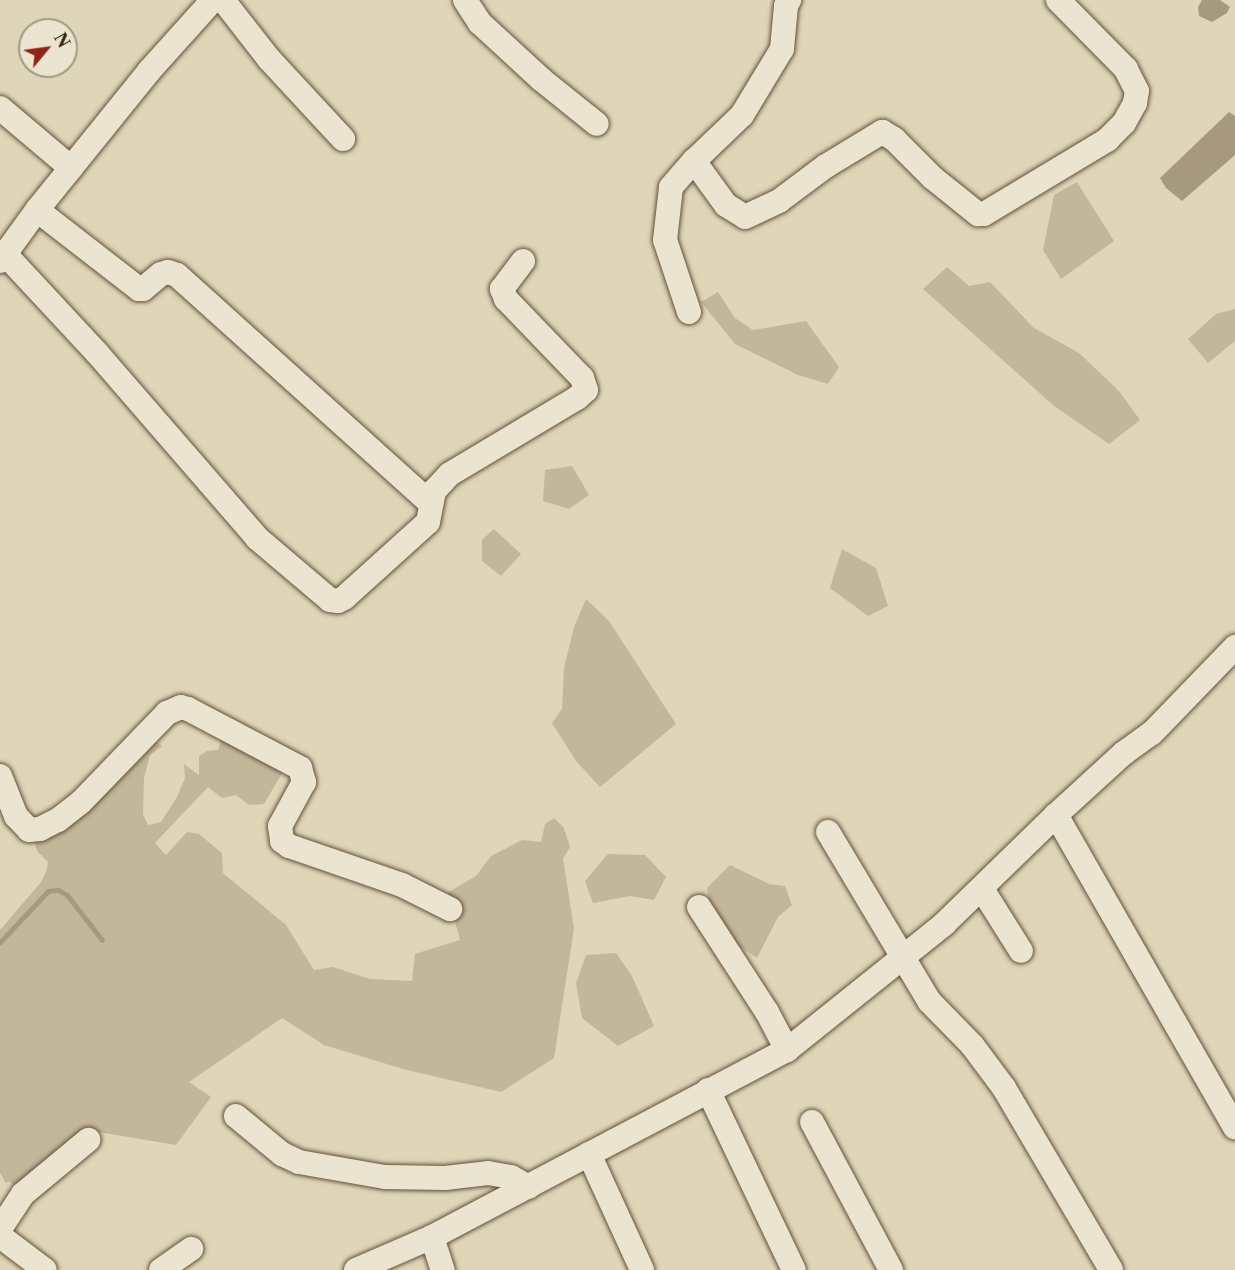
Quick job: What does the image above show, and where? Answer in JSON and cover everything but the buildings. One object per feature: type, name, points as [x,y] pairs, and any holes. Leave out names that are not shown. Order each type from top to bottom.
[{"type":"street","points":[[465,0],[480,23],[597,124]]},
{"type":"street","points":[[689,312],[665,240],[671,187],[693,161],[742,116],[782,49],[786,6],[789,0]]},
{"type":"street","points":[[693,161],[726,205],[746,217],[780,201],[826,166],[882,132],[894,139],[933,178],[978,214],[984,214],[1107,140],[1124,123],[1135,103],[1137,91],[1126,69],[1058,0]]},
{"type":"street","points":[[343,139],[269,59],[209,2],[149,71],[4,251],[97,353],[257,538],[330,600],[344,598],[428,522],[434,491],[450,474],[577,398],[586,390],[582,378],[506,299],[502,289],[524,261]]},
{"type":"street","points":[[0,108],[72,168]]},
{"type":"street","points":[[37,210],[139,288],[143,289],[161,274],[168,272],[177,276],[430,503]]},
{"type":"street","points":[[356,1270],[432,1237],[787,1050],[982,889],[1056,815],[1124,753],[1152,733],[1235,647]]},
{"type":"street","points":[[0,776],[16,816],[29,830],[40,829],[58,820],[81,802],[167,713],[181,707],[188,709],[300,768],[304,782],[280,826],[282,841],[289,846],[402,885],[450,909]]},
{"type":"street","points":[[1056,815],[1235,1127]]},
{"type":"street","points":[[828,832],[929,1001],[952,1023],[1004,1088],[1111,1270]]},
{"type":"street","points":[[982,889],[1021,951]]},
{"type":"street","points":[[699,907],[767,1012],[787,1050]]},
{"type":"street","points":[[708,1090],[794,1270]]},
{"type":"street","points":[[236,1116],[282,1154],[300,1162],[386,1178],[445,1178],[488,1173],[511,1177],[528,1187]]},
{"type":"street","points":[[812,1122],[891,1270]]},
{"type":"street","points":[[0,1229],[23,1194],[88,1140]]},
{"type":"street","points":[[589,1154],[642,1270]]},
{"type":"street","points":[[0,1236],[45,1270]]},
{"type":"street","points":[[432,1237],[443,1270]]},
{"type":"street","points":[[161,1270],[191,1249]]},
{"type":"shaded area","points":[[1202,0],[1220,0],[1230,7],[1227,13],[1212,22],[1199,16],[1198,7]]},
{"type":"shaded area","points":[[1229,112],[1235,116],[1235,155],[1182,201],[1166,188],[1160,178]]},
{"type":"shaded area","points":[[1077,182],[1114,241],[1061,279],[1043,250],[1054,195]]},
{"type":"shaded area","points":[[947,267],[969,286],[990,282],[1034,328],[1079,353],[1119,391],[1140,420],[1109,444],[1053,405],[923,289]]},
{"type":"shaded area","points":[[718,292],[735,318],[753,330],[806,321],[839,367],[828,384],[798,375],[735,344],[701,302]]},
{"type":"shaded area","points":[[1235,309],[1235,341],[1208,363],[1188,339],[1216,314]]},
{"type":"shaded area","points":[[572,466],[589,495],[569,509],[543,501],[545,470]]},
{"type":"shaded area","points":[[494,529],[521,554],[501,576],[482,561],[482,540]]},
{"type":"shaded area","points":[[842,549],[876,568],[888,606],[868,616],[830,588]]},
{"type":"shaded area","points":[[586,599],[609,621],[676,724],[600,787],[576,761],[552,723],[562,709],[564,668],[574,627]]},
{"type":"shaded area","points":[[224,732],[288,763],[264,804],[249,805],[236,795],[222,798],[208,787],[155,843],[166,855],[187,832],[199,834],[222,853],[223,873],[286,925],[314,970],[333,967],[370,979],[412,981],[415,954],[460,940],[447,893],[476,876],[491,856],[522,840],[541,842],[545,824],[554,818],[564,828],[570,847],[563,859],[574,928],[554,1058],[501,1092],[403,1069],[324,1045],[282,1018],[189,1082],[211,1097],[176,1145],[86,1130],[17,1190],[10,1181],[6,1183],[0,1173],[0,930],[42,881],[47,869],[48,862],[37,851],[33,837],[151,737],[162,746],[150,755],[144,778],[143,814],[148,825],[161,822],[177,797],[185,778],[184,764],[199,775],[199,756],[207,751],[218,750]]},
{"type":"shaded area","points":[[608,854],[645,855],[666,877],[654,900],[630,896],[593,903],[585,881]]},
{"type":"shaded area","points":[[730,865],[769,884],[785,886],[792,905],[778,917],[757,958],[733,942],[711,917],[707,888]]},
{"type":"shaded area","points":[[616,953],[632,976],[654,1026],[618,1046],[582,1018],[576,983],[586,955]]},
{"type":"waterway","points":[[0,942],[48,891],[58,890],[67,895],[102,940]]}]
